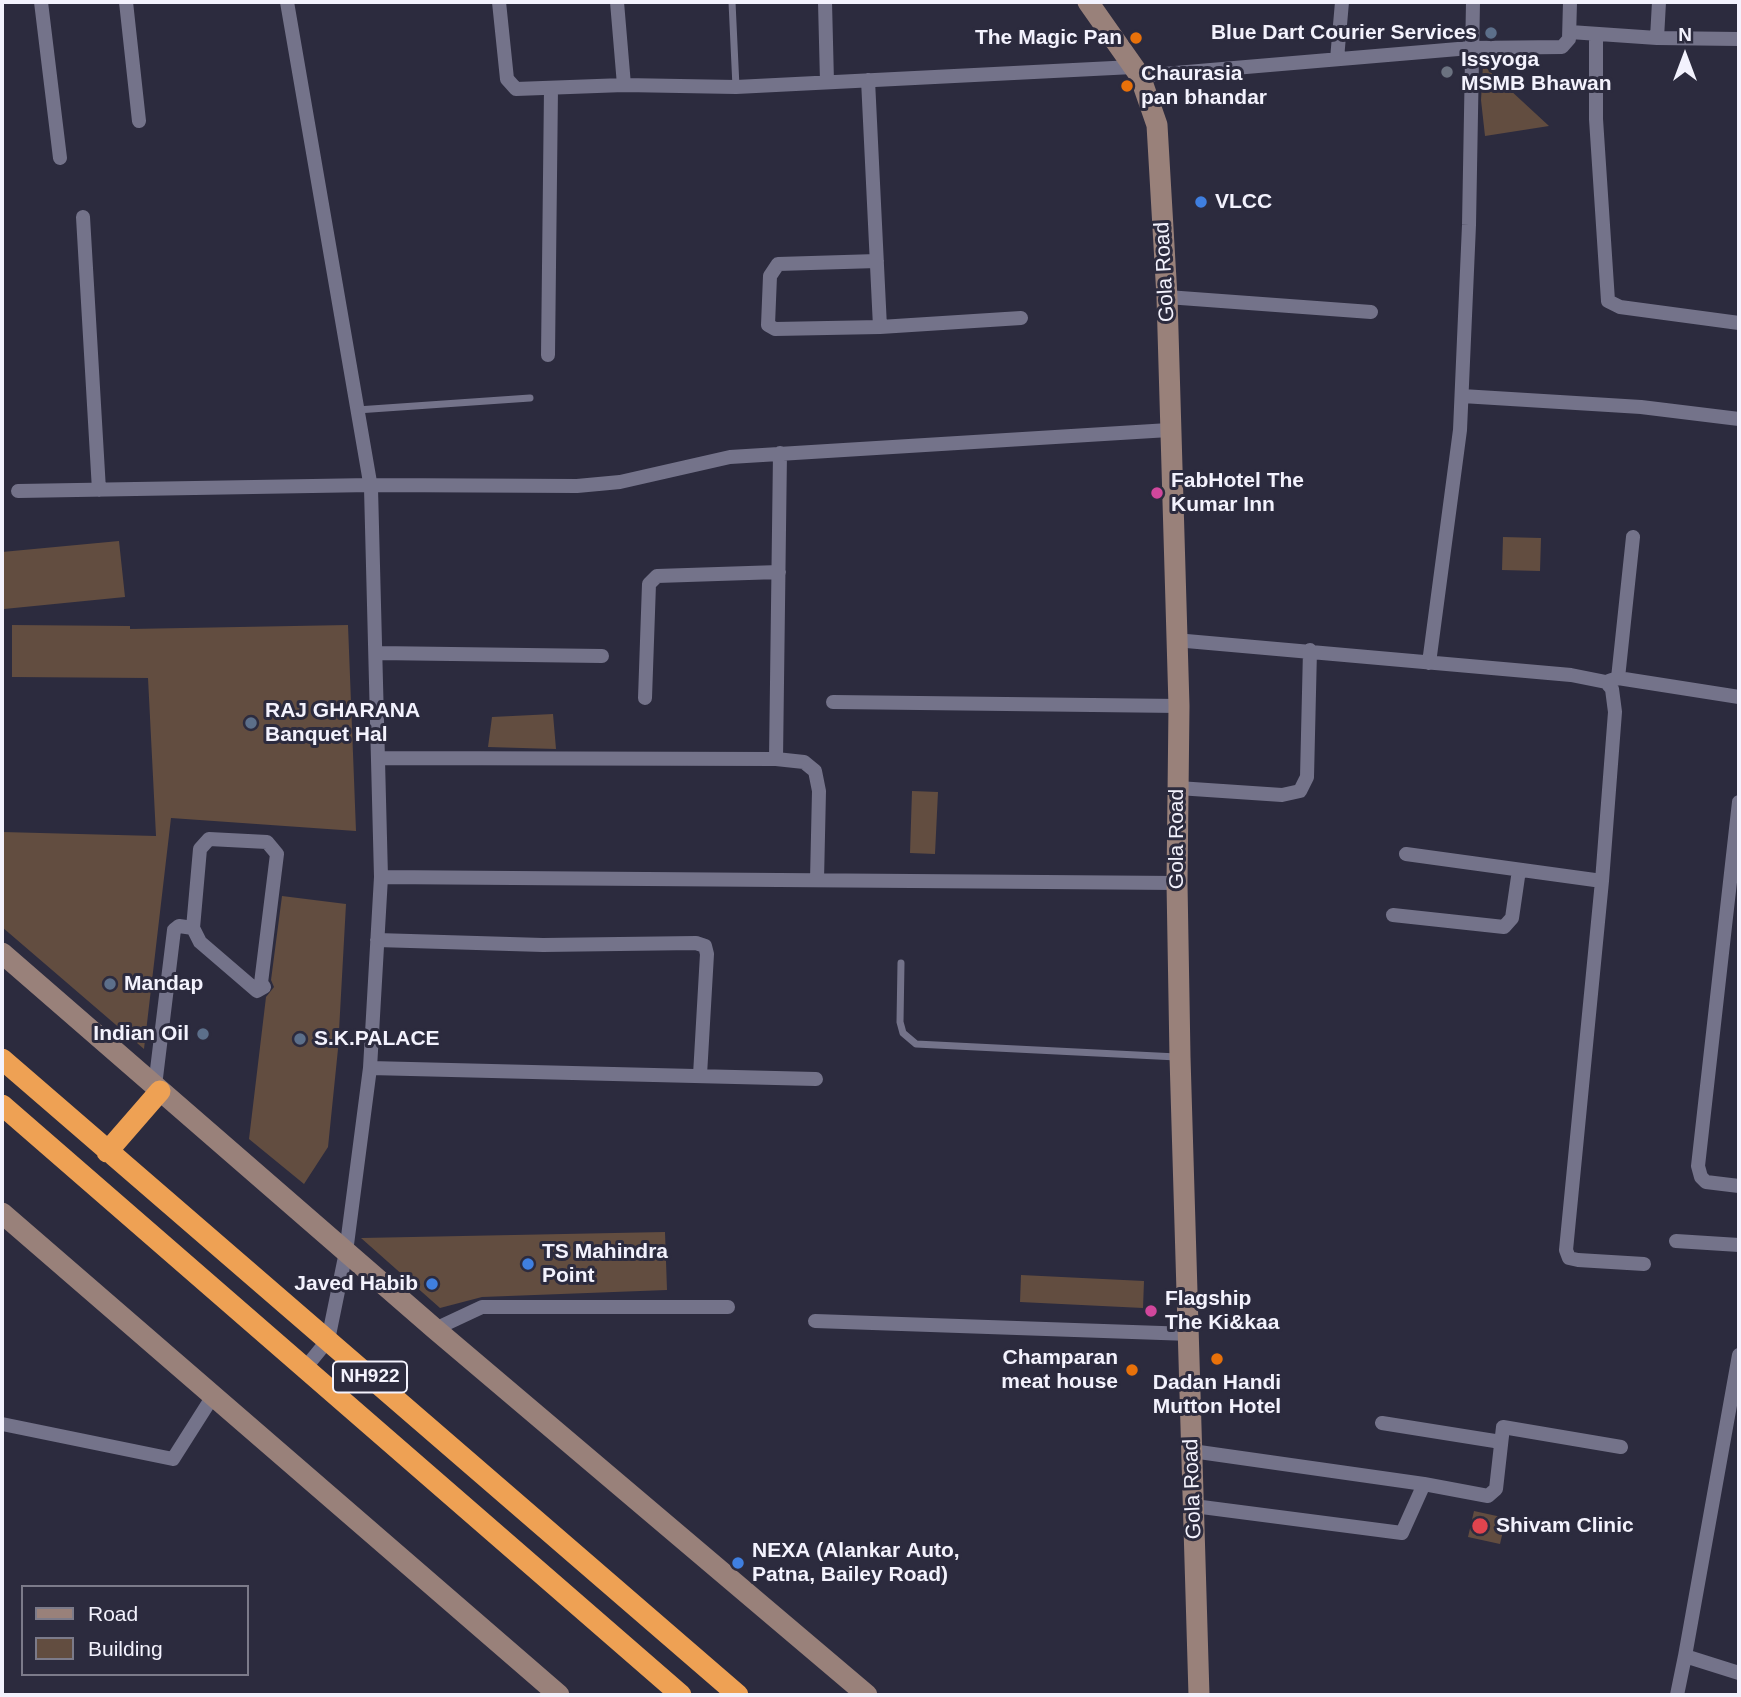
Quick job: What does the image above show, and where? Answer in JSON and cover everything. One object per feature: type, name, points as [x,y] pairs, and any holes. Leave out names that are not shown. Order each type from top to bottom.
[{"type":"highway","name":"NH922","points":[[2,1059],[738,1695]]},
{"type":"highway","points":[[107,1152],[158,1088]]},
{"type":"highway","name":"NH922","points":[[2,1105],[681,1695]]},
{"type":"street","points":[[41,2],[60,158]]},
{"type":"street","points":[[126,2],[139,121]]},
{"type":"street","points":[[287,2],[371,485],[381,877],[370,1068],[346,1252],[328,1340],[306,1367]]},
{"type":"street","points":[[499,2],[508,84],[516,89],[624,85],[736,87],[1137,71],[1471,48],[1555,48],[1567,45],[1570,2]]},
{"type":"street","points":[[617,2],[624,85]]},
{"type":"street","points":[[825,2],[827,82]]},
{"type":"street","name":"Gola Road","points":[[1088,2],[1137,71],[1157,125],[1167,298],[1179,706],[1177,883],[1180,1057],[1199,1695]]},
{"type":"street","points":[[1337,59],[1342,2]]},
{"type":"street","points":[[1429,663],[1460,430],[1469,225],[1473,2]]},
{"type":"street","points":[[1657,38],[1659,2]]},
{"type":"street","points":[[1570,32],[1657,38],[1739,39]]},
{"type":"street","points":[[1596,34],[1597,143],[1608,301],[1620,307],[1739,323]]},
{"type":"street","points":[[868,80],[880,327]]},
{"type":"street","points":[[548,355],[551,88]]},
{"type":"street","points":[[83,217],[99,490]]},
{"type":"street","points":[[877,261],[778,264],[770,276],[767,320],[772,328],[880,327],[1021,318]]},
{"type":"street","points":[[1167,298],[1371,312]]},
{"type":"street","points":[[1462,396],[1641,407],[1739,419]]},
{"type":"street","points":[[18,491],[371,485],[587,485],[642,477],[720,458],[1169,430]]},
{"type":"street","points":[[776,759],[780,453]]},
{"type":"street","points":[[1633,537],[1612,680],[1615,712],[1602,881],[1566,1250],[1569,1258],[1578,1260],[1644,1264]]},
{"type":"street","points":[[645,698],[649,584],[657,576],[779,572]]},
{"type":"street","points":[[1175,640],[1571,675],[1739,697]]},
{"type":"street","points":[[1178,788],[1282,795],[1300,791],[1307,777],[1310,650]]},
{"type":"street","points":[[377,653],[603,656]]},
{"type":"street","points":[[833,702],[1179,706]]},
{"type":"street","points":[[379,758],[776,759],[804,762],[815,771],[819,791],[817,880]]},
{"type":"street","points":[[1739,802],[1698,1167],[1706,1182],[1739,1186]]},
{"type":"street","points":[[209,839],[267,842],[273,846],[277,853],[261,983],[264,987],[257,991],[200,942],[193,928],[200,849],[204,843],[209,839]]},
{"type":"street","points":[[1406,854],[1602,881]]},
{"type":"street","points":[[1393,915],[1504,927],[1512,919],[1519,870]]},
{"type":"street","points":[[381,877],[1177,883]]},
{"type":"street","points":[[158,1088],[174,930],[179,926],[193,928]]},
{"type":"street","points":[[377,940],[543,946],[696,943],[705,946],[707,954],[700,1075]]},
{"type":"street","points":[[2,953],[435,1329],[867,1695]]},
{"type":"street","points":[[370,1068],[817,1079]]},
{"type":"street","points":[[2,1213],[559,1695]]},
{"type":"street","points":[[1676,1241],[1739,1245]]},
{"type":"street","points":[[435,1329],[482,1307],[727,1307]]},
{"type":"street","points":[[815,1321],[1190,1334]]},
{"type":"street","points":[[1677,1695],[1739,1355]]},
{"type":"street","points":[[2,1424],[173,1459],[213,1396]]},
{"type":"street","points":[[1382,1423],[1501,1442]]},
{"type":"street","points":[[1192,1451],[1424,1484],[1488,1496],[1496,1489],[1503,1427],[1621,1447]]},
{"type":"street","points":[[1194,1506],[1402,1532],[1408,1525],[1424,1484]]},
{"type":"street","points":[[1685,1656],[1739,1674]]},
{"type":"lane","points":[[732,2],[736,87]]},
{"type":"lane","points":[[357,410],[530,398]]},
{"type":"lane","points":[[901,963],[900,1022],[903,1033],[916,1044],[1180,1057]]},
{"type":"building","points":[[1483,65],[1549,126],[1485,136],[1481,100]]},
{"type":"building","points":[[1503,537],[1541,538],[1540,571],[1502,570]]},
{"type":"building","points":[[119,541],[125,597],[4,609],[2,552]]},
{"type":"building","points":[[12,625],[130,626],[130,629],[348,625],[356,831],[171,818],[144,1049],[2,927],[2,832],[156,836],[148,678],[12,677]]},
{"type":"building","points":[[553,714],[556,749],[488,747],[492,717]]},
{"type":"building","points":[[912,791],[938,792],[935,854],[910,853]]},
{"type":"building","name":"S.K.PALACE","points":[[282,896],[346,904],[338,1049],[328,1147],[304,1184],[249,1139],[266,997],[274,987],[271,980]]},
{"type":"building","name":"TS Mahindra Point","points":[[665,1232],[667,1290],[482,1297],[440,1308],[361,1238]]},
{"type":"building","points":[[1021,1275],[1144,1281],[1143,1308],[1020,1302]]},
{"type":"building","points":[[1474,1511],[1506,1518],[1500,1544],[1468,1537]]},
{"type":"place","name":"Blue Dart Courier Services","points":[[1491,33]]},
{"type":"place","name":"The Magic Pan","points":[[1136,38]]},
{"type":"place","name":"Issyoga MSMB Bhawan","points":[[1447,72]]},
{"type":"place","name":"Chaurasia pan bhandar","points":[[1127,86]]},
{"type":"place","name":"VLCC","points":[[1201,202]]},
{"type":"place","name":"FabHotel The Kumar Inn","points":[[1157,493]]},
{"type":"place","name":"RAJ GHARANA Banquet Hal","points":[[251,723]]},
{"type":"place","name":"Mandap","points":[[110,984]]},
{"type":"place","name":"Indian Oil","points":[[203,1034]]},
{"type":"place","name":"S.K.PALACE","points":[[300,1039]]},
{"type":"place","name":"TS Mahindra Point","points":[[528,1264]]},
{"type":"place","name":"Javed Habib","points":[[432,1284]]},
{"type":"place","name":"Flagship The Ki&kaa","points":[[1151,1311]]},
{"type":"place","name":"Dadan Handi Mutton Hotel","points":[[1217,1359]]},
{"type":"place","name":"Champaran meat house","points":[[1132,1370]]},
{"type":"place","name":"Shivam Clinic","points":[[1480,1526]]},
{"type":"place","name":"NEXA (Alankar Auto, Patna, Bailey Road)","points":[[738,1563]]}]
